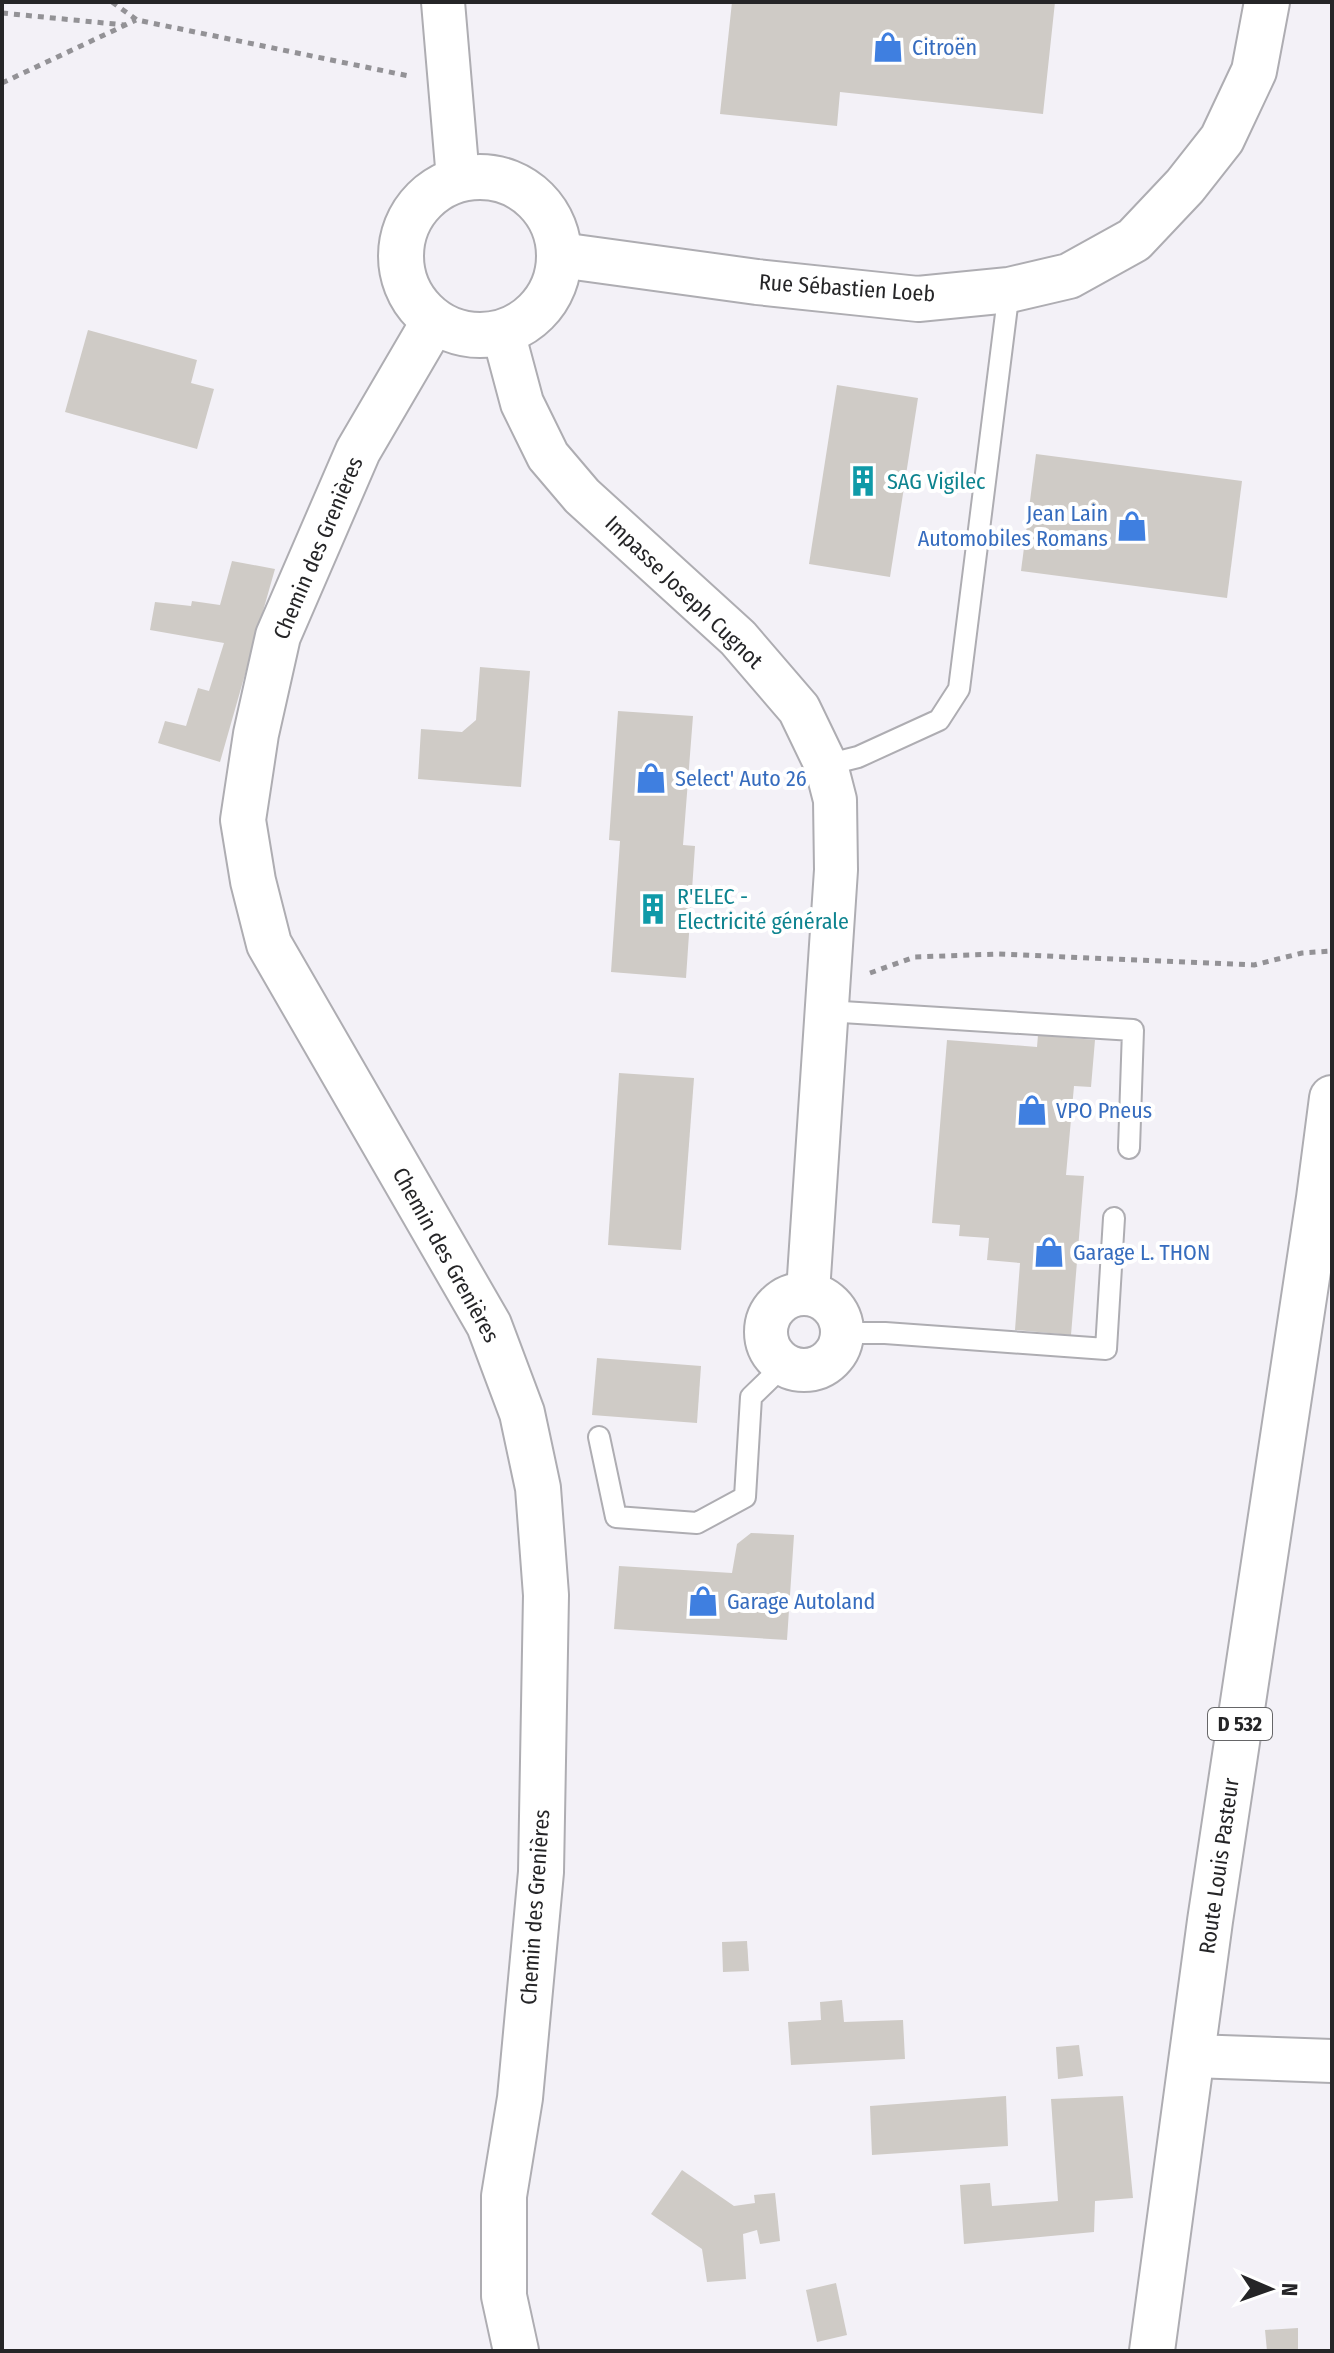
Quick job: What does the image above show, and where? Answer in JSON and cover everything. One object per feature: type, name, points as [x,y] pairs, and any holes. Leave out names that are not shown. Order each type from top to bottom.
[{"type":"street","points":[[443,2],[458,179]]},
{"type":"street","name":"Rue Sébastien Loeb","points":[[560,255],[757,282],[918,299],[1009,290],[1069,276],[1134,240],[1185,186],[1222,139],[1254,71],[1267,2]]},
{"type":"street","points":[[487,176],[515,184],[538,201],[554,226],[560,255],[556,281],[544,303],[526,321],[503,332],[479,336],[455,332],[434,321],[413,300],[401,272],[400,242],[411,215],[431,192],[458,179],[487,176]]},
{"type":"street","name":"Chemin des Grenières","points":[[434,321],[358,451],[278,636],[256,734],[243,820],[253,881],[269,944],[489,1325],[522,1413],[538,1488],[546,1595],[541,1872],[520,2098],[504,2196],[504,2296],[516,2351]]},
{"type":"street","name":"Impasse Joseph Cugnot","points":[[503,332],[522,403],[548,456],[582,496],[738,638],[799,709],[826,765],[835,800],[836,870],[808,1292]]},
{"type":"street","name":"Route Louis Pasteur","points":[[1152,2351],[1210,1921],[1313,1245],[1332,1098]]},
{"type":"street","points":[[808,1292],[826,1299],[839,1315],[842,1333],[837,1353],[822,1366],[803,1371],[784,1365],[767,1346],[767,1320],[782,1299],[808,1292]]},
{"type":"street","points":[[1192,2056],[1332,2061]]},
{"type":"lane","points":[[826,765],[858,757],[939,720],[959,689],[1009,290]]},
{"type":"lane","points":[[827,1002],[1133,1030],[1129,1148]]},
{"type":"lane","points":[[842,1333],[885,1333],[1106,1349],[1114,1218]]},
{"type":"lane","points":[[599,1437],[616,1517],[697,1523],[745,1497],[751,1397],[784,1365]]},
{"type":"path","points":[[112,2],[137,20],[450,84]]},
{"type":"path","points":[[2,13],[126,25]]},
{"type":"path","points":[[2,83],[137,20]]},
{"type":"path","points":[[827,1002],[879,968],[915,957],[998,954],[1254,965],[1302,953],[1332,951]]},
{"type":"building","name":"Citroën","points":[[732,2],[1055,2],[1043,114],[840,92],[837,126],[720,114]]},
{"type":"building","points":[[88,330],[197,360],[191,383],[214,389],[197,449],[65,412]]},
{"type":"building","name":"SAG Vigilec","points":[[837,385],[918,398],[890,577],[809,564]]},
{"type":"building","name":"Jean Lain Automobiles Romans","points":[[1036,454],[1242,481],[1227,598],[1021,571]]},
{"type":"building","points":[[232,561],[275,569],[220,762],[158,743],[165,721],[186,726],[198,688],[209,691],[224,643],[150,630],[155,602],[191,606],[192,601],[220,605]]},
{"type":"building","points":[[480,667],[530,671],[521,787],[418,779],[421,729],[462,732],[476,720]]},
{"type":"building","points":[[618,711],[693,716],[683,845],[695,846],[686,978],[611,972],[620,841],[609,840]]},
{"type":"building","points":[[1038,1035],[1095,1040],[1091,1087],[1074,1086],[1066,1175],[1084,1176],[1071,1335],[1015,1330],[1020,1263],[987,1260],[989,1238],[959,1236],[960,1225],[932,1223],[947,1040],[1037,1047]]},
{"type":"building","points":[[619,1073],[694,1078],[681,1250],[608,1245]]},
{"type":"building","points":[[597,1358],[701,1366],[697,1423],[592,1415]]},
{"type":"building","name":"Garage Autoland","points":[[751,1533],[794,1535],[787,1640],[614,1629],[619,1566],[732,1573],[737,1544]]},
{"type":"building","points":[[747,1941],[749,1971],[723,1972],[722,1942]]},
{"type":"building","points":[[842,2000],[844,2022],[903,2020],[905,2059],[791,2065],[788,2022],[821,2020],[820,2002]]},
{"type":"building","points":[[1079,2045],[1083,2076],[1058,2079],[1056,2047]]},
{"type":"building","points":[[1006,2096],[1008,2146],[872,2155],[870,2106]]},
{"type":"building","points":[[1123,2096],[1133,2198],[1095,2201],[1094,2232],[964,2244],[960,2185],[990,2183],[992,2206],[1058,2201],[1051,2099]]},
{"type":"building","points":[[682,2170],[734,2206],[755,2203],[754,2195],[775,2193],[780,2241],[760,2244],[757,2230],[743,2234],[746,2279],[707,2282],[702,2249],[651,2214]]},
{"type":"building","points":[[836,2283],[847,2335],[817,2342],[806,2290]]},
{"type":"building","points":[[1298,2328],[1298,2351],[1267,2351],[1265,2330]]},
{"type":"place","name":"Citroën","points":[[888,47]]},
{"type":"place","name":"SAG Vigilec","points":[[863,481]]},
{"type":"place","name":"Jean Lain Automobiles Romans","points":[[1132,526]]},
{"type":"place","name":"Select' Auto 26","points":[[651,778]]},
{"type":"place","name":"R'ELEC - Electricité générale","points":[[653,909]]},
{"type":"place","name":"VPO Pneus","points":[[1032,1110]]},
{"type":"place","name":"Garage L. THON","points":[[1049,1252]]},
{"type":"place","name":"Garage Autoland","points":[[703,1601]]}]
